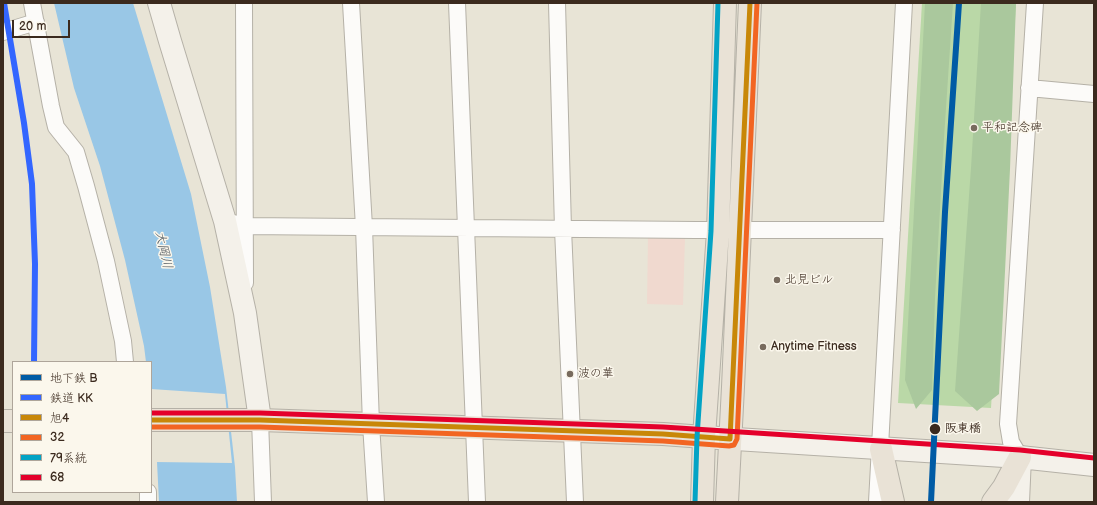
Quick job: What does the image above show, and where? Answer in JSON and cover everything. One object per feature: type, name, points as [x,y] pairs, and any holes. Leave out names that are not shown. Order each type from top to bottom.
[{"type":"main road","points":[[702,502],[704,437],[718,231],[725,3]]},
{"type":"main road","points":[[727,502],[750,3]]},
{"type":"main road","points":[[152,420],[260,420],[704,437]]},
{"type":"main road","points":[[881,449],[893,502]]},
{"type":"main road","points":[[993,502],[1004,487],[1020,457]]},
{"type":"street","points":[[32,3],[56,126],[76,152],[106,261],[123,341],[125,361]]},
{"type":"street","points":[[159,3],[170,42],[235,223]]},
{"type":"street","points":[[244,3],[235,223],[245,313],[260,420],[263,502]]},
{"type":"street","points":[[351,3],[364,226],[371,424],[376,502]]},
{"type":"street","points":[[457,3],[477,502]]},
{"type":"street","points":[[557,3],[563,229],[574,502]]},
{"type":"street","points":[[877,502],[904,3]]},
{"type":"street","points":[[1018,502],[1020,457],[1011,442],[1008,424],[1034,3]]},
{"type":"street","points":[[3,32],[36,22]]},
{"type":"street","points":[[1029,88],[1094,94]]},
{"type":"street","points":[[235,223],[718,231],[892,230]]},
{"type":"street","points":[[704,437],[1020,457],[1094,465]]},
{"type":"shaded area","points":[[648,236],[685,237],[683,305],[647,304]]},
{"type":"green space","points":[[922,3],[1016,3],[991,408],[898,403]]},
{"type":"green space","points":[[925,3],[953,3],[935,298],[932,390],[916,409],[905,380]]},
{"type":"green space","points":[[981,3],[1016,3],[1010,169],[999,394],[977,411],[955,391]]},
{"type":"water","name":"大岡川","points":[[54,3],[133,3],[191,194],[210,287],[226,387],[235,467],[237,502],[159,502],[157,462],[152,420],[152,361],[146,361],[125,260],[100,166],[74,88]]},
{"type":"pier","points":[[152,389],[225,394],[232,463],[155,462],[152,438]]},
{"type":"metro line","name":"B","points":[[931,502],[945,212],[959,3]]},
{"type":"rail line","name":"KK","points":[[4,3],[24,123],[32,184],[35,264],[34,361]]},
{"type":"transit line","name":"79系統","points":[[695,502],[697,437],[711,231],[718,3]]},
{"type":"transit line","name":"旭4","points":[[152,420],[260,420],[663,434],[730,439],[750,3]]},
{"type":"transit line","name":"32","points":[[152,427],[260,427],[663,441],[729,446],[734,445],[737,439],[757,3]]},
{"type":"transit line","name":"68","points":[[152,413],[260,413],[663,427],[1020,450],[1094,458]]},
{"type":"place","name":"平和記念碑","points":[[974,128]]},
{"type":"place","name":"北見ビル","points":[[777,280]]},
{"type":"place","name":"Anytime Fitness","points":[[763,347]]},
{"type":"place","name":"波の華","points":[[570,374]]},
{"type":"place","name":"阪東橋","points":[[935,429]]}]
